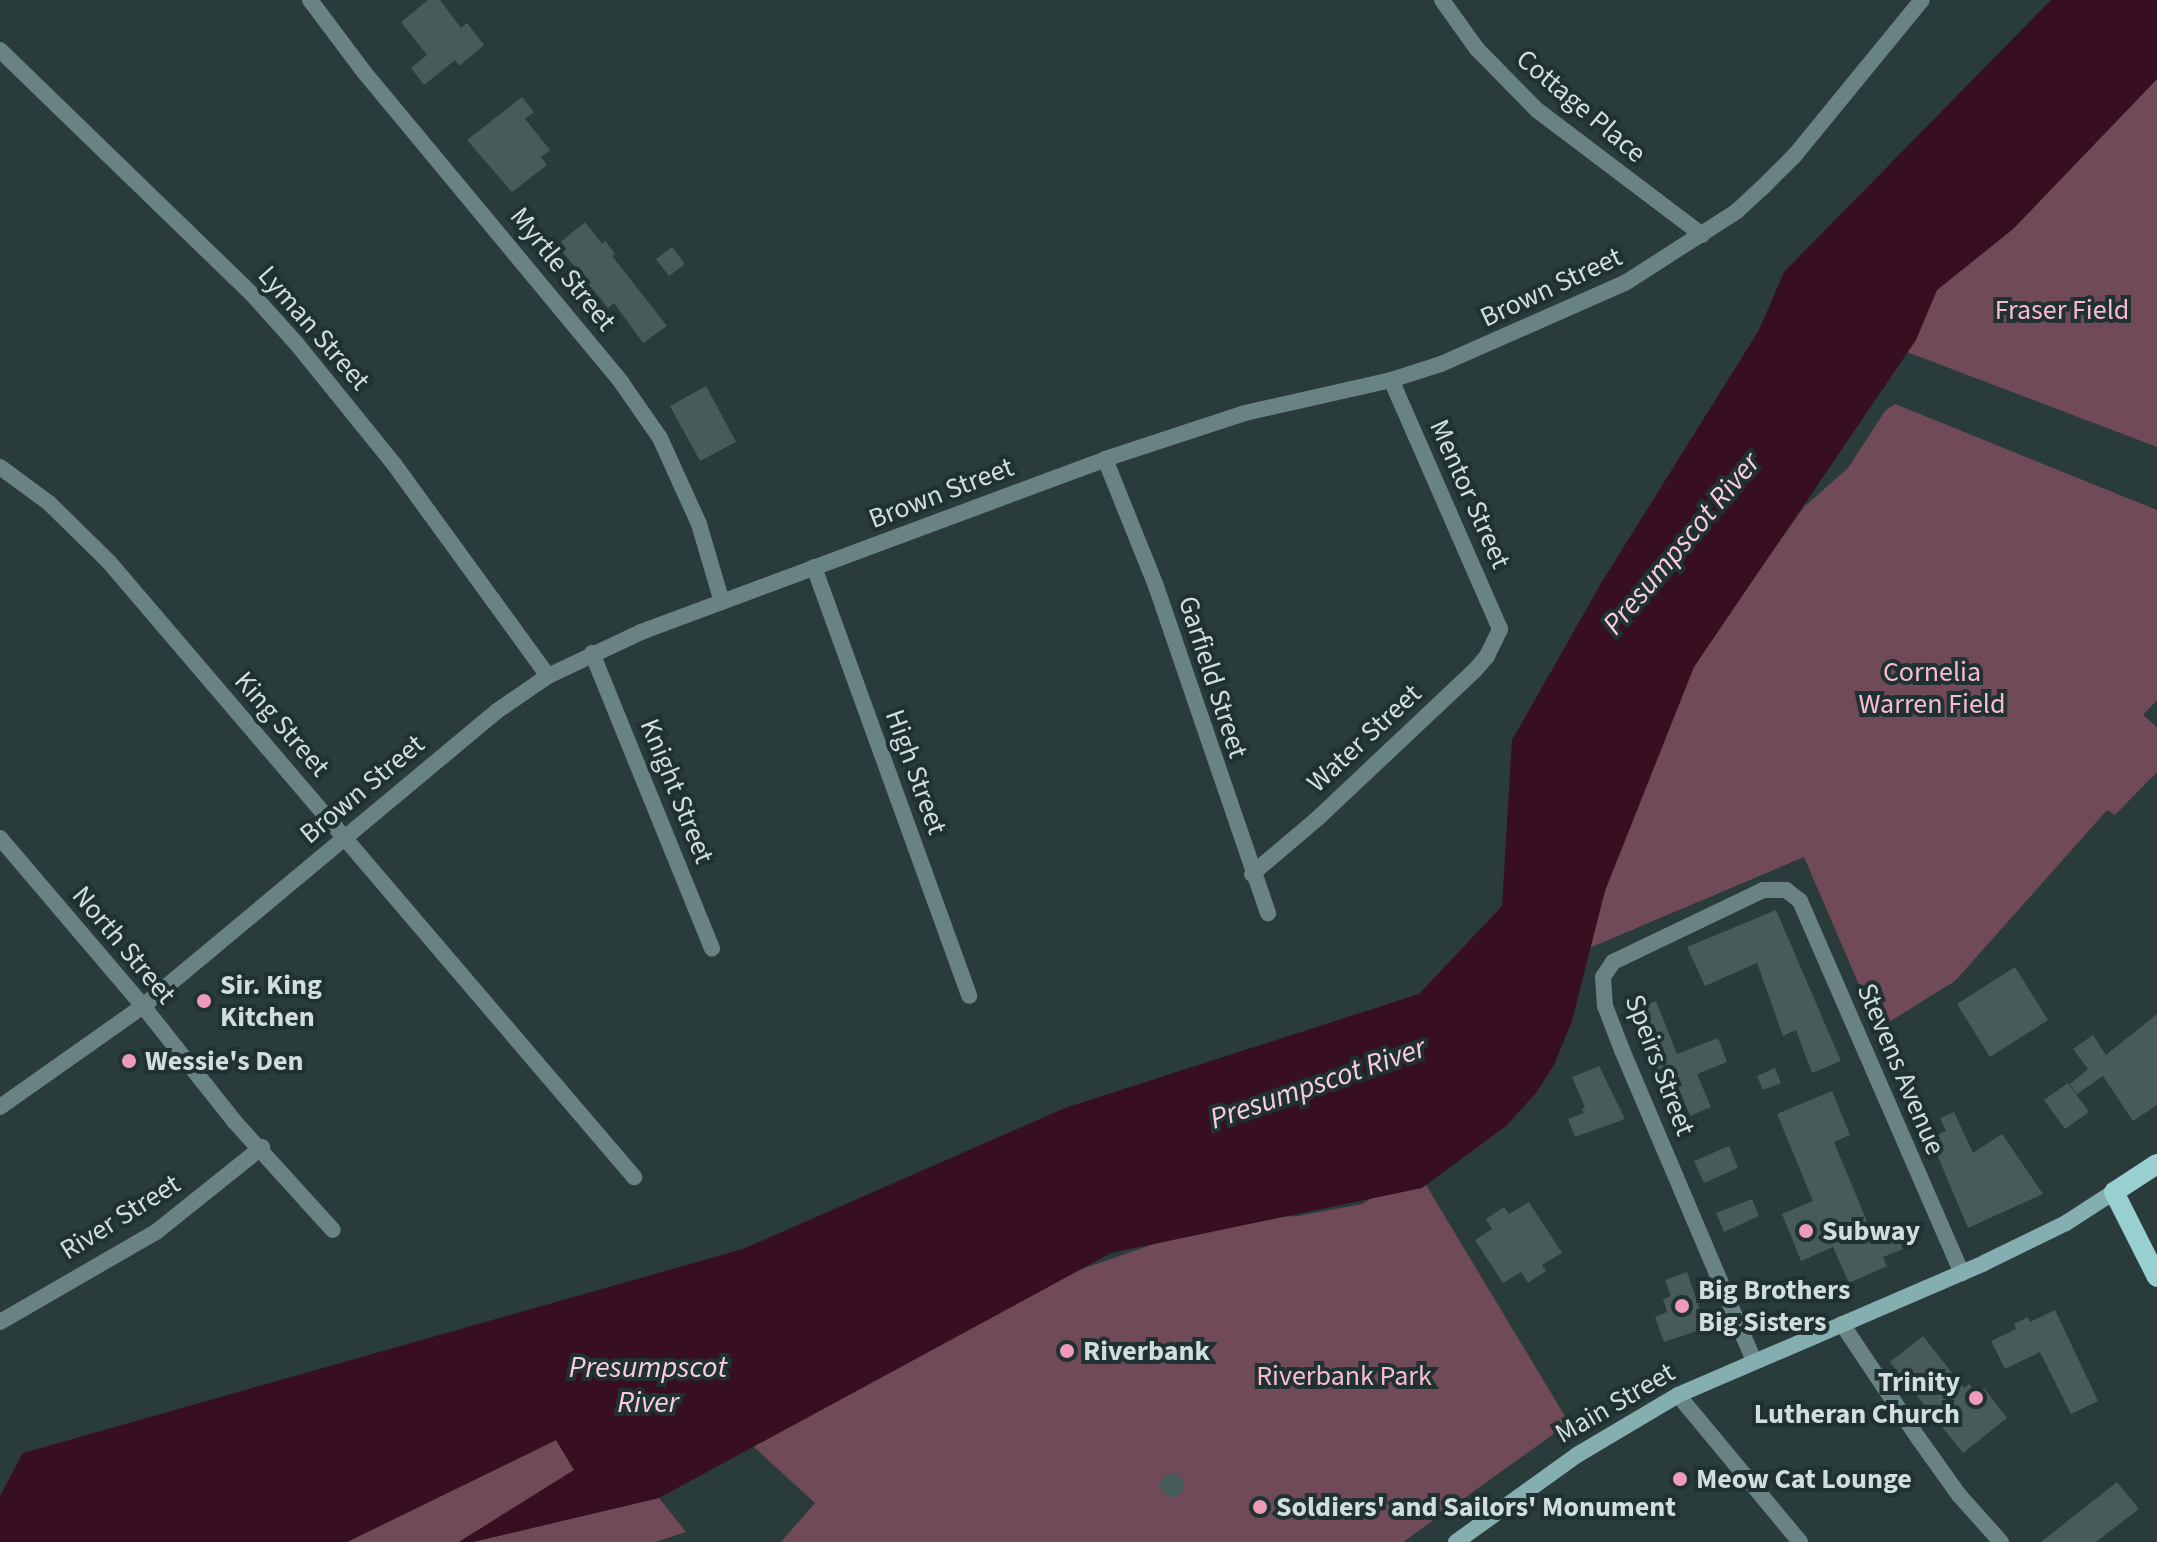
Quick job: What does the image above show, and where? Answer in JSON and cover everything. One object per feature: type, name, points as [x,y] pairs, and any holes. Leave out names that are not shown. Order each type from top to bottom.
[{"type":"main road","name":"Main Street","points":[[1460,1541],[1577,1455],[1678,1395],[1962,1273],[2066,1223],[2157,1164]]},
{"type":"main road","points":[[2114,1192],[2157,1277]]},
{"type":"street","name":"Myrtle Street","points":[[310,0],[364,72],[621,382],[660,438],[699,524],[722,602]]},
{"type":"street","name":"Cottage Place","points":[[1442,0],[1477,49],[1537,110],[1702,235]]},
{"type":"street","name":"Brown Street","points":[[0,1107],[143,1006],[497,711],[548,676],[592,653],[722,602],[1105,459],[1245,413],[1391,380],[1490,345],[1625,283],[1737,211],[1795,155],[1922,0]]},
{"type":"street","name":"Lyman Street","points":[[0,50],[252,294],[296,343],[394,464],[548,676]]},
{"type":"street","name":"Mentor Street","points":[[1391,380],[1500,629]]},
{"type":"street","name":"Garfield Street","points":[[1105,459],[1156,586],[1252,874],[1268,913]]},
{"type":"street","name":"King Street","points":[[0,467],[49,503],[99,552],[346,836],[634,1177]]},
{"type":"street","name":"High Street","points":[[814,567],[969,996]]},
{"type":"street","name":"Water Street","points":[[1252,874],[1318,818],[1475,670],[1487,656],[1500,629]]},
{"type":"street","name":"Knight Street","points":[[592,653],[712,949]]},
{"type":"street","name":"North Street","points":[[0,838],[143,1006],[234,1121],[262,1147],[333,1230]]},
{"type":"street","name":"Speirs Street","points":[[1754,1361],[1616,1035],[1605,1006],[1603,977],[1613,962],[1663,936],[1763,890],[1786,890]]},
{"type":"street","name":"Stevens Avenue","points":[[1786,890],[1800,901],[1962,1273]]},
{"type":"street","name":"River Street","points":[[0,1322],[28,1302],[156,1232],[262,1147]]},
{"type":"street","points":[[1842,1324],[1919,1439],[1965,1502],[2001,1542]]},
{"type":"street","points":[[1678,1395],[1800,1542]]},
{"type":"green space","name":"Fraser Field","points":[[2157,79],[2157,447],[1907,352],[1937,290],[2013,229]]},
{"type":"green space","name":"Cornelia Warren Field","points":[[1895,404],[2157,510],[2157,700],[2143,715],[2157,727],[2157,772],[2115,815],[2107,810],[1955,981],[1878,1029],[1804,857],[1587,949],[1634,746],[1804,507],[1848,468],[1885,411]]},
{"type":"green space","name":"Riverbank Park","points":[[1417,1170],[1569,1423],[1403,1542],[781,1542],[815,1503],[743,1437],[1056,1278],[1226,1219],[1298,1216],[1362,1204]]},
{"type":"green space","points":[[556,1440],[575,1470],[459,1542],[347,1542]]},
{"type":"green space","points":[[659,1498],[686,1532],[655,1542],[473,1542]]},
{"type":"water","name":"Presumpscot River","points":[[2051,0],[2157,0],[2157,79],[2013,229],[1937,290],[1916,340],[1694,667],[1605,891],[1572,1021],[1554,1065],[1536,1093],[1506,1126],[1422,1188],[1111,1253],[659,1498],[473,1542],[459,1542],[574,1470],[556,1440],[347,1542],[0,1542],[0,1496],[23,1453],[743,1249],[1065,1108],[1419,994],[1502,906],[1512,740],[1603,580],[1759,330],[1784,272]]},
{"type":"building","points":[[428,0],[440,0],[461,28],[467,23],[484,45],[459,66],[455,60],[424,85],[411,68],[427,55],[401,22]]},
{"type":"building","points":[[522,97],[534,112],[525,119],[550,150],[541,157],[547,165],[512,192],[467,140]]},
{"type":"building","points":[[585,222],[602,244],[605,241],[615,254],[612,256],[667,326],[643,343],[614,303],[608,308],[557,245]]},
{"type":"building","points":[[672,247],[685,264],[669,276],[656,259]]},
{"type":"building","points":[[706,386],[736,442],[700,461],[670,406]]},
{"type":"building","points":[[1776,910],[1841,1061],[1812,1073],[1796,1030],[1783,1036],[1757,963],[1705,986],[1687,947]]},
{"type":"building","points":[[2015,967],[2048,1020],[1990,1057],[1957,1004]]},
{"type":"building","points":[[1656,1001],[1677,1054],[1718,1038],[1727,1062],[1697,1074],[1711,1107],[1690,1116],[1676,1082],[1661,1088],[1632,1011]]},
{"type":"building","points":[[2157,1014],[2157,1105],[2133,1121],[2103,1076],[2077,1094],[2070,1084],[2088,1069],[2073,1049],[2093,1035],[2106,1055]]},
{"type":"building","points":[[1599,1066],[1625,1119],[1575,1137],[1568,1119],[1584,1113],[1582,1109],[1585,1107],[1572,1077]]},
{"type":"building","points":[[1775,1068],[1781,1083],[1763,1090],[1757,1076]]},
{"type":"building","points":[[2068,1083],[2089,1112],[2065,1129],[2044,1100]]},
{"type":"building","points":[[1832,1091],[1850,1135],[1834,1142],[1873,1236],[1893,1228],[1903,1249],[1883,1257],[1887,1266],[1849,1283],[1833,1247],[1801,1261],[1782,1214],[1813,1201],[1777,1114]]},
{"type":"building","points":[[1954,1112],[1973,1153],[2002,1134],[2043,1194],[1968,1228],[1930,1138],[1946,1131],[1940,1118]]},
{"type":"building","points":[[1729,1146],[1738,1168],[1704,1183],[1694,1161]]},
{"type":"building","points":[[1752,1199],[1759,1216],[1724,1232],[1716,1213]]},
{"type":"building","points":[[1529,1202],[1562,1253],[1542,1265],[1546,1271],[1528,1283],[1521,1272],[1503,1283],[1475,1240],[1492,1229],[1486,1219],[1504,1207],[1509,1214]]},
{"type":"building","name":"Big Brothers Big Sisters","points":[[1687,1272],[1706,1328],[1664,1342],[1655,1317],[1667,1312],[1663,1299],[1671,1296],[1665,1280]]},
{"type":"building","points":[[2055,1310],[2098,1401],[2071,1414],[2040,1352],[2005,1369],[1991,1341],[2016,1329],[2014,1324],[2028,1317],[2030,1322]]},
{"type":"building","name":"Trinity Lutheran Church","points":[[1923,1336],[1964,1388],[1969,1384],[1977,1394],[1984,1388],[2007,1418],[1963,1453],[1890,1362]]},
{"type":"building","points":[[1167,1473],[1177,1473],[1184,1480],[1184,1490],[1177,1497],[1167,1497],[1160,1490],[1160,1480]]},
{"type":"building","points":[[2117,1482],[2139,1509],[2096,1542],[2041,1542]]},
{"type":"place","name":"Sir. King Kitchen","points":[[204,1001]]},
{"type":"place","name":"Wessie's Den","points":[[129,1061]]},
{"type":"place","name":"Subway","points":[[1806,1231]]},
{"type":"place","name":"Big Brothers Big Sisters","points":[[1682,1306]]},
{"type":"place","name":"Riverbank","points":[[1067,1351]]},
{"type":"place","name":"Trinity Lutheran Church","points":[[1976,1398]]},
{"type":"place","name":"Meow Cat Lounge","points":[[1680,1479]]},
{"type":"place","name":"Soldiers' and Sailors' Monument","points":[[1260,1507]]}]
